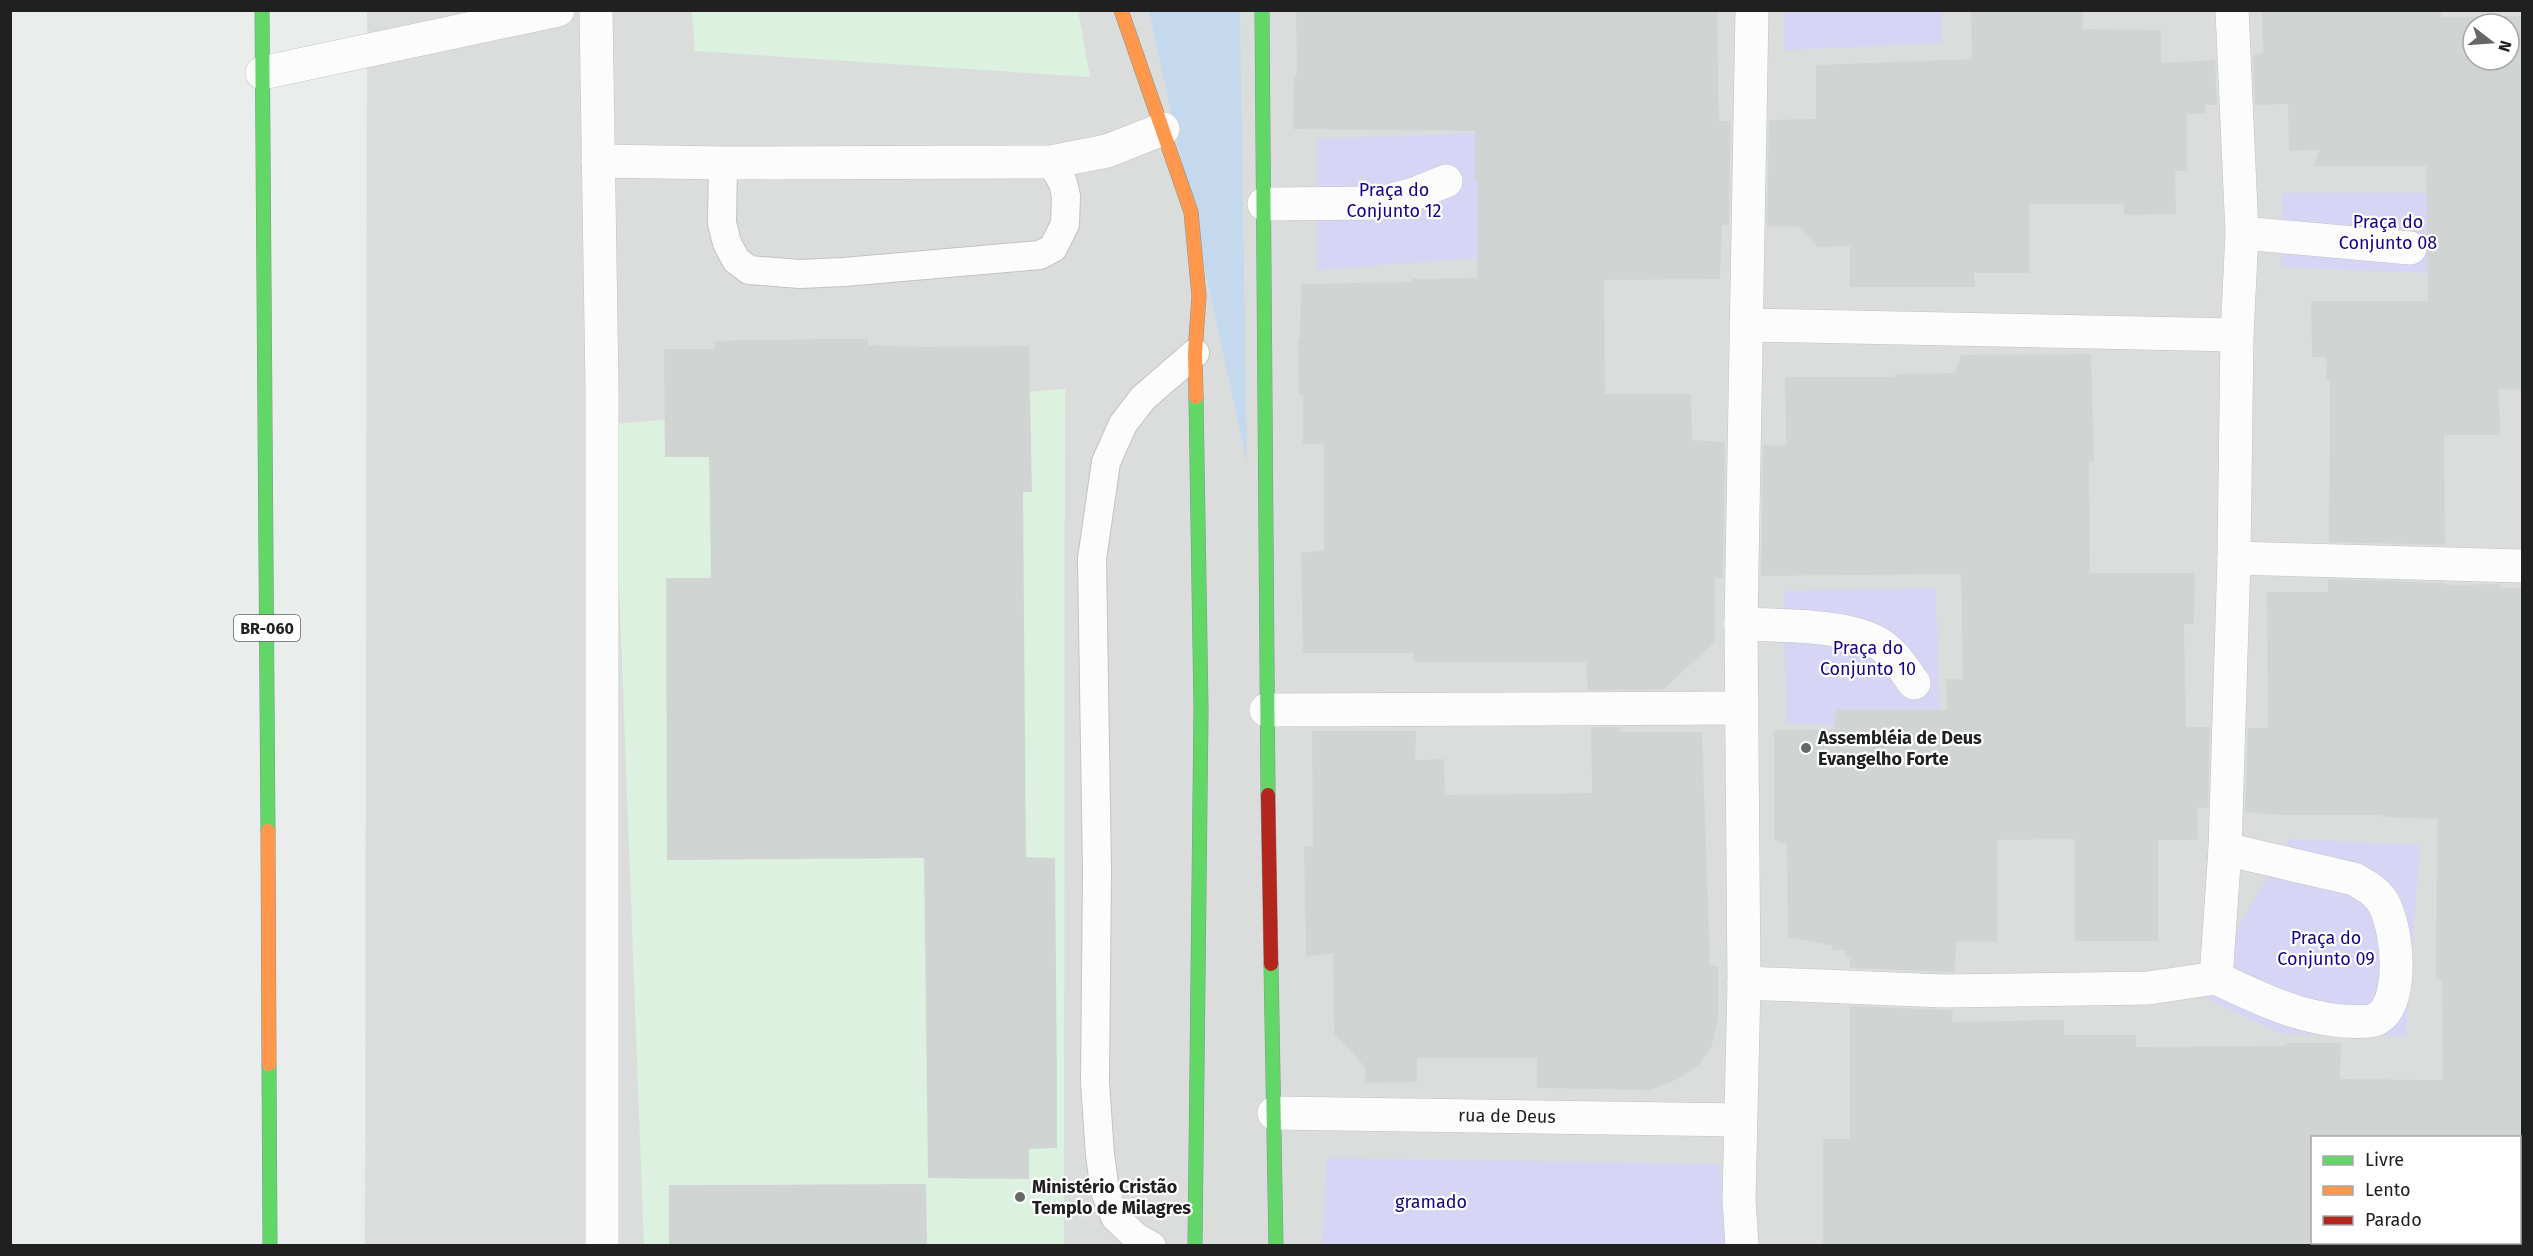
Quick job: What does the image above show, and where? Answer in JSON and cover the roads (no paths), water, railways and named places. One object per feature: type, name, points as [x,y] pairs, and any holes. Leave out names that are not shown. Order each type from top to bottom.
[{"type":"main road","name":"BR-060","points":[[262,10],[266,322],[270,1245]]},
{"type":"main road","points":[[1121,10],[1191,212],[1199,296],[1195,353],[1201,709],[1195,1245]]},
{"type":"main road","points":[[1262,10],[1266,710],[1276,1245]]},
{"type":"street","points":[[262,73],[558,10]]},
{"type":"street","points":[[596,10],[602,388],[602,1245]]},
{"type":"street","points":[[1742,1245],[1740,1120],[1744,983],[1741,624],[1752,10]]},
{"type":"street","points":[[2216,978],[2225,849],[2234,558],[2237,335],[2242,233],[2232,10]]},
{"type":"street","points":[[598,161],[723,164],[1051,162],[1107,151],[1163,129]]},
{"type":"street","points":[[1264,204],[1381,203],[1414,194],[1446,181]]},
{"type":"street","points":[[2242,233],[2410,248]]},
{"type":"street","points":[[1748,325],[2237,335]]},
{"type":"street","points":[[2234,558],[2523,566]]},
{"type":"street","points":[[1741,624],[1817,628],[1853,633],[1876,641],[1892,654],[1914,682]]},
{"type":"street","points":[[1266,710],[1741,708]]},
{"type":"street","points":[[1744,983],[1944,991],[2148,988],[2216,978],[2290,1011],[2324,1019],[2352,1022],[2376,1020],[2386,1011],[2391,1000],[2396,974],[2392,920],[2381,898],[2354,879],[2225,849]]},
{"type":"street","name":"rua de Deus","points":[[1274,1113],[1740,1120]]},
{"type":"lane","points":[[723,164],[722,223],[727,243],[736,260],[749,270],[800,274],[1040,255],[1053,248],[1065,224],[1065,189],[1051,162]]},
{"type":"lane","points":[[1152,1245],[1136,1237],[1115,1217],[1105,1191],[1100,1155],[1095,1082],[1097,871],[1092,559],[1106,462],[1123,424],[1143,399],[1195,353]]},
{"type":"place","name":"Assembléia de Deus Evangelho Forte","points":[[1806,748]]},
{"type":"place","name":"Ministério Cristão Templo de Milagres","points":[[1020,1197]]},
{"type":"park label","name":"Praça do Conjunto 12","points":[[1394,200]]},
{"type":"park label","name":"Praça do Conjunto 08","points":[[2388,232]]},
{"type":"park label","name":"Praça do Conjunto 10","points":[[1868,658]]},
{"type":"park label","name":"Praça do Conjunto 09","points":[[2326,948]]},
{"type":"park label","name":"gramado","points":[[1431,1202]]}]
